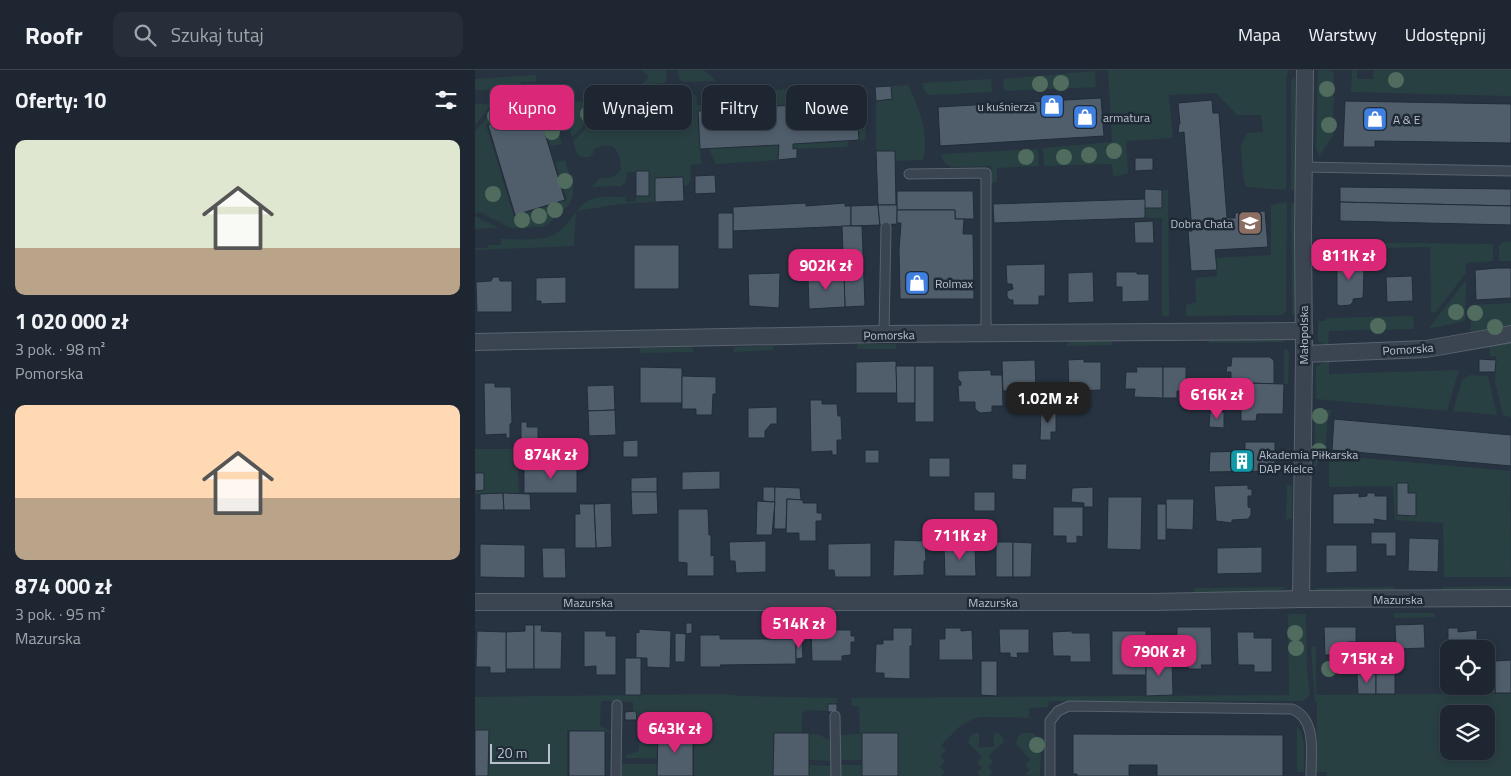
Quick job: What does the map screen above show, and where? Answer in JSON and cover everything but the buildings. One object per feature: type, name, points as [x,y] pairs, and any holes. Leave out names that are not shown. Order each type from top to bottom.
[{"type":"street","name":"Małopolska","points":[[1301,599],[1305,70]]},
{"type":"street","name":"Pomorska","points":[[475,342],[884,334],[1303,331]]},
{"type":"street","name":"Pomorska","points":[[1304,354],[1426,349],[1511,334]]},
{"type":"street","name":"Mazurska","points":[[475,602],[1125,602],[1511,598]]},
{"type":"lane","points":[[1304,167],[1511,171]]},
{"type":"lane","points":[[909,174],[986,173],[987,334]]},
{"type":"lane","points":[[884,334],[886,227]]},
{"type":"lane","points":[[616,776],[617,705]]},
{"type":"lane","points":[[1050,776],[1050,721],[1058,711],[1069,706],[1078,706],[1291,709],[1302,715],[1310,729],[1311,776]]},
{"type":"lane","points":[[835,716],[835,776]]},
{"type":"green space","points":[[641,70],[666,70],[667,80],[664,83],[643,85],[649,76]]},
{"type":"green space","points":[[678,70],[704,70],[716,81],[683,82],[679,79]]},
{"type":"green space","points":[[1108,70],[1288,70],[1286,80],[1286,190],[1246,187],[1243,178],[1241,145],[1247,133],[1263,132],[1261,115],[1237,115],[1216,93],[1169,95],[1173,138],[1126,141],[1128,173],[1113,177],[1112,164],[1044,166],[1043,148],[1112,142]]},
{"type":"green space","points":[[1318,70],[1330,70],[1334,74],[1333,136],[1319,156],[1316,148]]},
{"type":"green space","points":[[1352,70],[1357,70],[1357,79],[1373,79],[1374,70],[1511,70],[1511,96],[1351,92]]},
{"type":"green space","points":[[1095,71],[1096,87],[1004,91],[1003,79]]},
{"type":"green space","points":[[536,75],[536,82],[521,82],[521,85],[490,85],[490,90],[475,90],[475,79]]},
{"type":"green space","points":[[1293,76],[1295,80],[1295,190],[1291,190],[1291,82]]},
{"type":"green space","points":[[991,79],[992,92],[931,95],[925,92],[922,83]]},
{"type":"green space","points":[[908,85],[922,122],[925,151],[923,160],[895,161],[876,151],[876,101],[892,99],[891,86]]},
{"type":"green space","points":[[786,89],[786,106],[776,106],[776,90]]},
{"type":"green space","points":[[692,95],[696,95],[697,105],[702,104],[702,111],[698,111],[701,164],[690,165],[691,179],[688,185],[684,186],[683,177],[655,178],[655,202],[621,204],[577,211],[582,205],[595,198],[626,197],[626,202],[636,201],[636,196],[649,196],[649,172],[627,172],[626,182],[621,186],[591,187],[600,178],[612,177],[617,174],[621,169],[619,155],[614,147],[606,146],[593,150],[594,152],[590,157],[582,157],[577,154],[573,141],[584,130],[692,130]]},
{"type":"green space","points":[[584,101],[584,125],[572,137],[570,130],[574,130],[574,102]]},
{"type":"green space","points":[[475,104],[490,104],[490,106],[475,125]]},
{"type":"green space","points":[[490,114],[490,124],[486,125],[514,217],[567,200],[555,162],[565,160],[573,187],[573,196],[569,205],[548,224],[541,227],[511,228],[479,212],[475,214],[475,132]]},
{"type":"green space","points":[[545,130],[558,130],[562,144],[551,146]]},
{"type":"green space","points":[[858,130],[866,130],[864,140],[859,141]]},
{"type":"green space","points":[[849,140],[847,147],[793,149],[793,144]]},
{"type":"green space","points":[[779,145],[778,160],[716,164],[709,149]]},
{"type":"green space","points":[[1038,149],[1039,166],[997,168],[997,182],[991,183],[991,166],[952,167],[945,162],[941,154]]},
{"type":"green space","points":[[1162,190],[1168,190],[1169,316],[1162,316],[1162,218],[1145,218],[1144,208],[1162,208]]},
{"type":"green space","points":[[1287,202],[1286,312],[1283,315],[1186,316],[1186,305],[1196,302],[1195,278],[1217,276],[1216,258],[1271,255],[1271,205]]},
{"type":"green space","points":[[1291,203],[1295,203],[1295,310],[1292,315]]},
{"type":"green space","points":[[576,212],[574,246],[475,250],[475,248],[487,248],[488,245],[501,245],[501,239],[533,239],[551,236],[558,233]]},
{"type":"green space","points":[[475,216],[499,228],[475,229]]},
{"type":"green space","points":[[1319,242],[1493,244],[1493,261],[1466,263],[1466,273],[1436,312],[1431,313],[1430,247],[1318,249]]},
{"type":"green space","points":[[1503,242],[1511,242],[1511,261],[1499,261],[1499,246]]},
{"type":"green space","points":[[1466,280],[1465,321],[1428,329]]},
{"type":"green space","points":[[1511,303],[1511,329],[1470,336],[1472,305]]},
{"type":"green space","points":[[1413,316],[1414,329],[1329,331],[1328,344],[1318,341],[1318,321],[1324,321],[1328,318]]},
{"type":"green space","points":[[1209,338],[1284,339],[1285,342],[1209,343]]},
{"type":"green space","points":[[1511,339],[1511,417],[1503,415],[1495,382],[1496,356],[1490,356],[1489,342]]},
{"type":"green space","points":[[1110,340],[1114,345],[1066,346],[1069,341]]},
{"type":"green space","points":[[857,344],[896,344],[896,349],[857,349]]},
{"type":"green space","points":[[773,346],[773,350],[733,352],[735,347]]},
{"type":"green space","points":[[691,347],[694,352],[640,353],[640,348]]},
{"type":"green space","points":[[1284,349],[1288,350],[1289,353],[1288,384],[1284,384]]},
{"type":"green space","points":[[1329,361],[1329,374],[1459,370],[1447,411],[1316,399],[1316,367]]},
{"type":"green space","points":[[1470,375],[1488,376],[1497,415],[1453,411],[1462,380]]},
{"type":"green space","points":[[1315,409],[1332,410],[1328,420],[1325,450],[1314,471]]},
{"type":"green space","points":[[475,449],[517,449],[519,493],[475,494]]},
{"type":"green space","points":[[1329,455],[1510,471],[1511,577],[1444,577],[1443,523],[1395,520],[1393,486],[1329,487]]},
{"type":"green space","points":[[1287,485],[1292,486],[1292,519],[1286,519]]},
{"type":"green space","points":[[1511,586],[1511,590],[1443,590],[1443,587]]},
{"type":"green space","points":[[1288,587],[1277,592],[1194,593],[1194,588]]},
{"type":"green space","points":[[1395,587],[1395,591],[1323,592],[1314,588]]},
{"type":"green space","points":[[1394,613],[1434,613],[1435,617],[1394,618]]},
{"type":"green space","points":[[1288,614],[1306,614],[1307,669],[1310,695],[1303,701],[1049,701],[1048,707],[1029,708],[1029,717],[1041,718],[981,717],[960,726],[941,745],[946,751],[940,756],[945,761],[940,767],[945,772],[941,776],[898,776],[897,733],[862,733],[862,760],[841,760],[841,735],[860,734],[859,706],[852,706],[851,698],[1289,695]]},
{"type":"green space","points":[[1316,646],[1316,695],[1495,695],[1495,693],[1511,693],[1511,776],[1327,776],[1327,772],[1316,772],[1317,702],[1315,701],[1311,647]]},
{"type":"green space","points":[[720,694],[837,698],[837,704],[828,704],[828,711],[806,710],[802,714],[802,733],[774,733],[773,776],[694,776],[694,731],[658,731],[658,758],[625,758],[626,755],[639,751],[638,719],[636,712],[633,712],[633,702],[601,701],[600,726],[612,732],[567,730],[567,776],[488,776],[489,731],[475,730],[475,697]]},
{"type":"green space","points":[[1297,726],[1304,742],[1304,772],[1297,772]]},
{"type":"green space","points":[[979,733],[979,747],[994,747],[994,733],[1001,736],[1004,742],[988,756],[993,762],[988,767],[993,772],[988,776],[980,776],[977,772],[982,768],[977,762],[982,757],[968,742],[972,734]]},
{"type":"green space","points":[[1022,733],[1033,733],[1041,741],[1040,776],[1025,775],[1030,770],[1025,765],[1030,759],[1016,744],[1017,738]]},
{"type":"green space","points":[[809,734],[820,735],[830,741],[831,761],[809,760]]},
{"type":"green space","points":[[621,764],[657,764],[657,776],[621,776]]},
{"type":"green space","points":[[809,765],[832,766],[832,776],[809,776]]},
{"type":"green space","points":[[841,765],[862,765],[862,776],[841,776]]},
{"type":"place","name":"u kuśnierza","points":[[1052,106]]},
{"type":"place","name":"armatura","points":[[1085,117]]},
{"type":"place","name":"A & E","points":[[1375,119]]},
{"type":"place","name":"Dobra Chata","points":[[1250,223]]},
{"type":"place","name":"Rolmax","points":[[917,283]]},
{"type":"place","name":"Akademia Piłkarska DAP Kielce","points":[[1242,461]]}]
